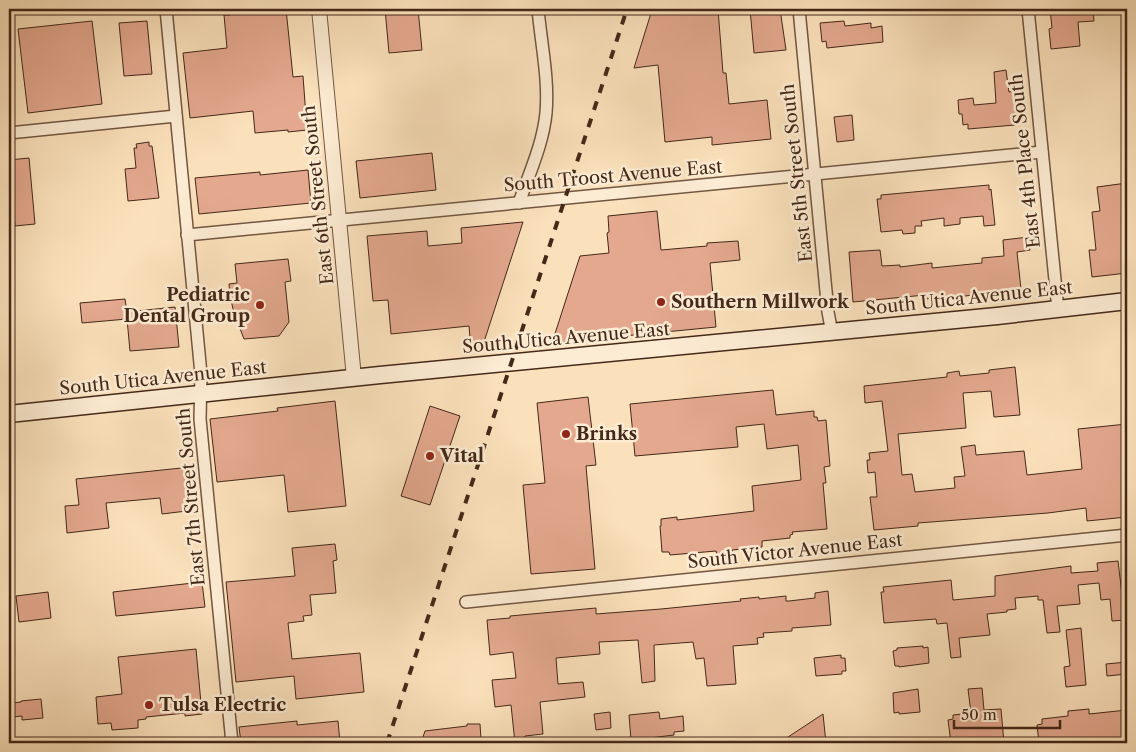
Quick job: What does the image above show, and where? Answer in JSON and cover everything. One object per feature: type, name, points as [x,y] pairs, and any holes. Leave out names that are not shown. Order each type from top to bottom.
[{"type":"main road","name":"South Utica Avenue East","points":[[9,414],[354,378],[832,333],[1058,310],[1127,301]]},
{"type":"street","name":"East 7th Street South","points":[[166,9],[201,374],[200,419],[232,743]]},
{"type":"street","name":"East 6th Street South","points":[[319,9],[354,378]]},
{"type":"street","points":[[519,203],[542,136],[546,113],[546,85],[538,9]]},
{"type":"street","name":"East 5th Street South","points":[[798,9],[832,333]]},
{"type":"street","name":"East 4th Place South","points":[[1028,9],[1058,310]]},
{"type":"street","points":[[9,133],[176,116]]},
{"type":"street","name":"South Troost Avenue East","points":[[187,236],[1042,152]]},
{"type":"street","name":"South Victor Avenue East","points":[[466,602],[1127,535]]},
{"type":"building","points":[[230,9],[286,9],[293,77],[303,76],[307,130],[255,133],[253,111],[190,118],[183,53],[227,48],[224,15],[230,15]]},
{"type":"building","points":[[385,9],[418,9],[422,50],[389,53]]},
{"type":"building","points":[[718,9],[723,73],[726,73],[729,104],[767,100],[771,139],[712,145],[712,137],[665,142],[658,65],[634,68],[651,13]]},
{"type":"building","points":[[750,9],[780,9],[786,50],[754,53]]},
{"type":"building","points":[[1050,9],[1093,9],[1094,21],[1078,22],[1080,46],[1051,49],[1049,29],[1052,28]]},
{"type":"building","points":[[92,21],[102,104],[28,113],[18,29]]},
{"type":"building","points":[[147,21],[152,74],[124,76],[119,23]]},
{"type":"building","points":[[844,21],[845,26],[871,23],[871,28],[882,26],[883,42],[827,48],[826,41],[822,42],[820,23]]},
{"type":"building","points":[[1006,70],[1009,92],[1013,91],[1015,97],[1017,120],[1015,120],[1015,125],[968,129],[968,124],[963,125],[962,114],[959,114],[958,100],[973,98],[974,105],[996,103],[994,72]]},
{"type":"building","points":[[852,115],[854,140],[837,142],[834,117]]},
{"type":"building","points":[[149,142],[149,146],[152,146],[159,198],[128,201],[125,169],[136,168],[134,148],[137,148],[136,144]]},
{"type":"building","points":[[432,153],[436,190],[360,198],[356,161]]},
{"type":"building","points":[[29,158],[35,224],[15,226],[9,160]]},
{"type":"building","points":[[308,170],[311,203],[199,214],[195,178],[260,172],[260,175]]},
{"type":"building","points":[[1127,183],[1127,273],[1092,277],[1089,250],[1096,250],[1092,212],[1100,211],[1097,187]]},
{"type":"building","points":[[989,185],[995,225],[984,226],[983,216],[960,218],[960,224],[944,226],[944,218],[921,221],[922,226],[915,226],[915,233],[903,234],[902,230],[881,232],[877,199],[881,199],[881,195]]},
{"type":"building","name":"Southern Millwork","points":[[657,211],[661,250],[707,246],[707,243],[738,241],[740,260],[710,263],[716,327],[552,343],[580,256],[609,253],[608,216]]},
{"type":"building","points":[[523,222],[482,348],[471,349],[469,326],[391,334],[388,300],[373,301],[367,236],[427,231],[428,246],[462,243],[461,228]]},
{"type":"building","points":[[1029,237],[1030,250],[1017,252],[1021,289],[957,297],[925,299],[925,295],[853,302],[849,252],[880,250],[882,266],[900,265],[900,267],[932,263],[932,268],[982,263],[982,258],[1004,256],[1003,240]]},
{"type":"building","name":"Pediatric Dental Group","points":[[288,259],[291,281],[285,282],[289,322],[279,336],[244,339],[230,296],[229,284],[237,283],[235,264]]},
{"type":"building","points":[[125,299],[127,312],[175,307],[179,347],[130,351],[127,319],[82,323],[80,303]]},
{"type":"building","points":[[1015,367],[1020,415],[994,417],[991,391],[963,393],[966,428],[898,434],[902,475],[912,474],[915,492],[955,488],[954,477],[965,476],[961,447],[975,445],[976,455],[1024,451],[1027,475],[1082,469],[1078,429],[1127,424],[1127,517],[1087,521],[1086,508],[1048,513],[918,523],[918,526],[874,530],[870,497],[877,497],[875,472],[868,473],[867,460],[870,460],[869,453],[888,451],[882,401],[865,403],[864,386],[947,377],[947,373],[959,371],[960,376],[989,373],[989,370]]},
{"type":"building","points":[[773,390],[776,415],[814,411],[814,417],[817,417],[818,421],[826,420],[830,466],[824,467],[826,483],[823,483],[827,529],[792,532],[793,534],[790,535],[790,538],[762,541],[762,547],[732,550],[732,553],[717,555],[716,551],[670,555],[669,552],[662,552],[661,519],[677,517],[677,520],[754,511],[752,486],[801,480],[798,445],[767,449],[764,424],[736,427],[738,447],[635,456],[630,404]]},
{"type":"building","points":[[588,397],[596,465],[586,466],[595,569],[531,574],[523,485],[545,483],[537,403]]},
{"type":"building","points":[[335,401],[346,506],[288,512],[284,475],[217,482],[210,419],[278,411],[277,408]]},
{"type":"building","name":"Vital","points":[[430,406],[460,416],[430,505],[401,496]]},
{"type":"building","points":[[191,467],[195,510],[162,514],[160,498],[106,503],[109,528],[67,533],[65,506],[79,505],[76,479]]},
{"type":"building","points":[[335,544],[337,560],[333,561],[336,593],[310,595],[312,615],[303,616],[304,621],[288,623],[292,659],[360,653],[364,692],[296,699],[294,676],[236,682],[226,582],[295,576],[292,548]]},
{"type":"building","points":[[1118,561],[1125,620],[1112,621],[1110,599],[1101,600],[1099,583],[1078,585],[1080,604],[1057,606],[1060,632],[1047,633],[1043,600],[1038,600],[1038,596],[1015,598],[1016,609],[987,614],[990,635],[959,638],[961,657],[951,658],[947,623],[937,624],[936,619],[884,623],[881,592],[884,592],[883,587],[951,580],[953,600],[995,596],[995,576],[1071,566],[1071,573],[1098,571],[1097,563]]},
{"type":"building","points":[[202,582],[205,607],[116,616],[113,592]]},
{"type":"building","points":[[828,591],[831,625],[792,628],[792,631],[763,633],[764,637],[757,638],[758,644],[733,646],[736,684],[707,686],[704,658],[696,659],[693,642],[654,645],[655,681],[642,683],[638,640],[599,642],[600,654],[556,658],[558,684],[583,682],[585,697],[540,702],[543,734],[525,736],[526,743],[515,743],[511,705],[495,707],[492,680],[516,678],[513,652],[490,655],[487,620],[596,608],[596,614],[661,609],[741,601],[740,599],[759,597],[759,599],[786,596],[786,601],[789,601],[815,598],[815,593]]},
{"type":"building","points":[[48,592],[51,618],[19,622],[16,596]]},
{"type":"building","points":[[1081,628],[1086,685],[1066,687],[1064,667],[1070,666],[1066,630]]},
{"type":"building","points":[[923,646],[923,648],[928,647],[929,663],[895,666],[893,651],[897,650],[897,648]]},
{"type":"building","points":[[196,649],[202,714],[185,716],[185,713],[146,717],[146,719],[138,720],[138,728],[112,730],[111,723],[98,724],[96,697],[122,694],[118,657]]},
{"type":"building","points":[[841,655],[841,658],[845,658],[846,671],[842,671],[842,674],[816,676],[814,658]]},
{"type":"building","points":[[1127,662],[1127,674],[1107,676],[1106,664]]},
{"type":"building","points":[[982,688],[984,710],[1001,709],[1004,743],[951,743],[948,720],[953,719],[953,715],[971,713],[968,689]]},
{"type":"building","points":[[918,689],[920,712],[894,713],[893,693]]},
{"type":"building","points":[[41,699],[43,718],[22,720],[22,716],[13,717],[12,703]]},
{"type":"building","points":[[1089,709],[1089,714],[1127,710],[1127,743],[1039,743],[1037,725],[1042,724],[1042,719],[1068,716],[1068,711]]},
{"type":"building","points":[[610,712],[611,728],[596,730],[594,714]]},
{"type":"building","points":[[659,712],[660,719],[683,716],[684,731],[674,732],[674,735],[650,738],[651,743],[636,743],[636,740],[631,740],[629,715]]},
{"type":"building","points":[[823,714],[826,743],[779,743]]},
{"type":"building","points":[[297,721],[297,725],[338,721],[340,743],[241,743],[239,727]]},
{"type":"building","points":[[467,724],[480,724],[481,739],[451,741],[451,743],[421,743],[425,731],[467,726]]},
{"type":"railway","points":[[387,743],[627,9]]},
{"type":"place","name":"Southern Millwork","points":[[661,302]]},
{"type":"place","name":"Pediatric Dental Group","points":[[260,305]]},
{"type":"place","name":"Brinks","points":[[566,434]]},
{"type":"place","name":"Vital","points":[[430,456]]},
{"type":"place","name":"Tulsa Electric","points":[[149,705]]}]
